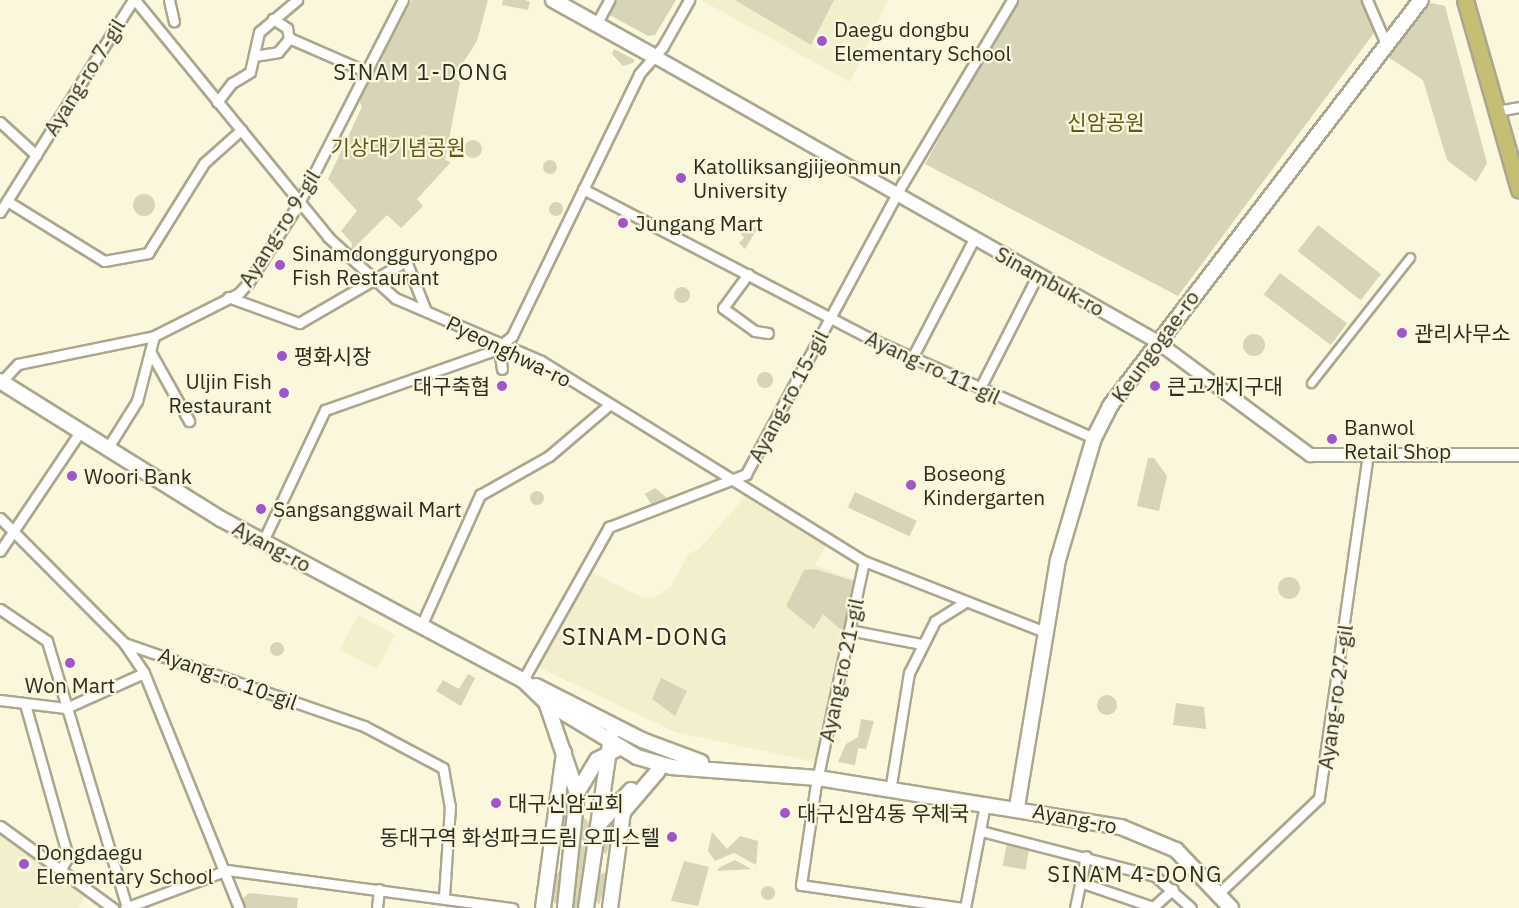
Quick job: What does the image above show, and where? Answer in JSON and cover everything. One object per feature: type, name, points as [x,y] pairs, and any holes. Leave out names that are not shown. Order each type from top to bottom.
[{"type":"main road","name":"Sinambuk-ro","points":[[553,0],[652,55]]},
{"type":"main road","name":"Keungogae-ro","points":[[1017,807],[1043,631],[1070,512],[1094,438],[1125,382],[1420,0]]},
{"type":"main road","points":[[1465,0],[1519,189]]},
{"type":"main road","name":"Ayang-ro","points":[[1,382],[107,449],[263,541],[523,680],[546,702]]},
{"type":"main road","points":[[523,680],[600,720],[720,768]]},
{"type":"main road","points":[[546,702],[564,747],[577,793],[565,908]]},
{"type":"main road","points":[[546,702],[615,747],[664,769]]},
{"type":"main road","points":[[586,908],[615,747],[600,720]]},
{"type":"main road","points":[[543,908],[558,812],[564,747]]},
{"type":"main road","points":[[577,793],[597,760],[615,747],[692,766]]},
{"type":"main road","points":[[599,826],[621,797],[664,769],[692,766]]},
{"type":"main road","name":"Ayang-ro","points":[[692,766],[818,778],[890,791],[1017,807],[1154,837],[1183,856],[1232,908]]},
{"type":"main road","points":[[610,908],[623,812],[664,769]]},
{"type":"main road","points":[[558,812],[586,787],[597,794],[599,826]]},
{"type":"street","name":"Pyeonghwa-ro","points":[[134,0],[328,237],[395,298],[502,346],[610,404],[864,561],[1043,631]]},
{"type":"street","name":"Ayang-ro 7-gil","points":[[0,212],[134,0]]},
{"type":"street","points":[[169,0],[174,21]]},
{"type":"street","points":[[217,102],[232,82],[250,72],[259,32],[297,0]]},
{"type":"street","name":"Ayang-ro 9-gil","points":[[154,336],[228,297],[248,283],[300,201],[403,0]]},
{"type":"street","points":[[597,23],[609,0]]},
{"type":"street","points":[[502,369],[502,346],[652,55],[688,0]]},
{"type":"street","name":"Ayang-ro 15-gil","points":[[523,680],[609,527],[747,474],[898,193],[1012,0]]},
{"type":"street","points":[[1367,0],[1386,44]]},
{"type":"street","points":[[254,56],[278,52],[289,38],[287,28],[273,19]]},
{"type":"street","points":[[289,38],[365,72]]},
{"type":"street","name":"Sinambuk-ro","points":[[652,55],[1156,341],[1310,455],[1367,459],[1519,455]]},
{"type":"street","points":[[1497,111],[1519,107]]},
{"type":"street","name":"Ayang-ro 7-gil","points":[[0,122],[36,155]]},
{"type":"street","points":[[7,201],[104,261],[148,253],[204,163],[241,130]]},
{"type":"street","name":"Ayang-ro 11-gil","points":[[583,189],[830,318],[1094,438]]},
{"type":"street","points":[[913,356],[974,238]]},
{"type":"street","points":[[1311,383],[1410,257]]},
{"type":"street","points":[[228,297],[299,323],[406,261],[426,311]]},
{"type":"street","points":[[748,274],[723,308],[755,331],[768,333]]},
{"type":"street","points":[[980,388],[1038,274]]},
{"type":"street","points":[[107,449],[136,401],[154,336]]},
{"type":"street","name":"Ayang-ro","points":[[1,382],[18,364],[154,336]]},
{"type":"street","points":[[263,541],[325,410],[502,346]]},
{"type":"street","points":[[151,353],[189,421]]},
{"type":"street","points":[[421,626],[480,495],[549,456],[610,404]]},
{"type":"street","points":[[0,551],[80,432]]},
{"type":"street","name":"Ayang-ro 27-gil","points":[[1219,893],[1319,798],[1367,459]]},
{"type":"street","points":[[0,518],[16,529],[124,643],[144,673],[227,870],[239,908]]},
{"type":"street","name":"Ayang-ro 21-gil","points":[[864,561],[818,778],[801,885],[964,908]]},
{"type":"street","points":[[890,791],[909,673],[921,644],[940,615],[964,602]]},
{"type":"street","points":[[0,609],[47,640],[126,908],[227,870],[444,896],[512,908]]},
{"type":"street","points":[[849,630],[921,644]]},
{"type":"street","name":"Ayang-ro 10-gil","points":[[124,643],[379,733],[443,768],[450,806],[444,896]]},
{"type":"street","points":[[0,700],[66,708],[144,673]]},
{"type":"street","points":[[25,704],[68,857],[62,867]]},
{"type":"street","points":[[964,908],[985,804]]},
{"type":"street","points":[[0,826],[62,867],[113,908]]},
{"type":"street","points":[[981,831],[1086,856],[1155,876],[1173,889],[1191,908]]},
{"type":"street","points":[[1075,908],[1086,856]]},
{"type":"street","points":[[1080,882],[1153,908],[1173,889]]},
{"type":"street","points":[[376,908],[379,889]]},
{"type":"shaded area","name":"Daegu dongbu Elementary School","points":[[701,0],[888,0],[850,82]]},
{"type":"shaded area","points":[[745,497],[826,546],[815,565],[855,580],[816,762],[675,732],[536,666],[593,573],[645,599],[657,596],[671,587],[688,554],[700,548]]},
{"type":"shaded area","points":[[358,615],[395,635],[377,669],[340,649]]},
{"type":"shaded area","name":"Dongdaegu Elementary School","points":[[0,832],[87,893],[79,908],[0,908]]},
{"type":"green space","name":"기상대기념공원","points":[[412,0],[488,0],[477,41],[454,77],[460,82],[445,160],[451,162],[417,199],[423,206],[401,228],[387,215],[351,251],[352,243],[341,231],[357,211],[328,179],[362,107],[359,100]]},
{"type":"green space","points":[[503,0],[530,2],[528,10],[502,5]]},
{"type":"green space","points":[[616,0],[676,0],[655,35],[648,36],[608,14]]},
{"type":"green space","points":[[735,0],[834,0],[811,45]]},
{"type":"green space","name":"신암공원","points":[[1017,0],[1365,0],[1374,33],[1178,296],[925,164]]},
{"type":"green space","points":[[1431,3],[1445,6],[1487,163],[1476,182],[1447,160],[1423,80],[1388,57]]},
{"type":"green space","points":[[614,49],[635,60],[623,66],[612,54]]},
{"type":"green space","points":[[473,140],[479,143],[482,149],[479,155],[473,158],[467,155],[464,149],[467,143]]},
{"type":"green space","points":[[547,160],[553,160],[557,167],[553,174],[547,174],[543,170],[543,164]]},
{"type":"green space","points":[[144,194],[152,197],[155,205],[152,213],[144,216],[136,213],[133,205],[136,197]]},
{"type":"green space","points":[[553,202],[559,202],[563,209],[559,216],[553,216],[549,212],[549,206]]},
{"type":"green space","points":[[749,222],[757,229],[745,249],[739,243],[744,238],[739,231]]},
{"type":"green space","points":[[1318,225],[1381,274],[1361,300],[1298,251]]},
{"type":"green space","points":[[1280,273],[1347,324],[1331,345],[1264,295]]},
{"type":"green space","points":[[682,287],[688,289],[690,295],[688,301],[682,303],[676,301],[674,295],[676,289]]},
{"type":"green space","points":[[1250,334],[1258,334],[1265,341],[1265,349],[1258,356],[1250,356],[1243,349],[1243,341]]},
{"type":"green space","points":[[762,372],[768,372],[773,380],[771,386],[762,388],[757,383],[757,377]]},
{"type":"green space","points":[[1148,458],[1154,458],[1167,476],[1159,511],[1137,506]]},
{"type":"green space","points":[[655,488],[667,498],[651,504],[645,494]]},
{"type":"green space","points":[[534,491],[540,491],[544,498],[540,505],[534,505],[530,501],[530,495]]},
{"type":"green space","points":[[855,492],[917,521],[909,536],[848,507]]},
{"type":"green space","points":[[815,569],[854,581],[843,632],[823,614],[814,629],[786,606],[804,570]]},
{"type":"green space","points":[[1289,577],[1297,580],[1300,588],[1297,596],[1289,599],[1281,596],[1278,588],[1281,580]]},
{"type":"green space","points":[[277,642],[282,644],[284,649],[282,654],[277,656],[272,654],[270,649],[272,644]]},
{"type":"green space","points":[[468,674],[475,678],[461,706],[436,691],[443,680],[459,689]]},
{"type":"green space","points":[[661,678],[687,691],[675,716],[652,699]]},
{"type":"green space","points":[[1107,695],[1114,698],[1117,705],[1114,712],[1107,715],[1100,712],[1097,705],[1100,698]]},
{"type":"green space","points":[[1176,703],[1204,707],[1206,729],[1173,725]]},
{"type":"green space","points":[[861,719],[874,721],[866,749],[858,748],[855,765],[838,762],[846,744],[858,737]]},
{"type":"green space","points":[[567,817],[570,825],[561,850],[557,844],[560,822]]},
{"type":"green space","points":[[585,818],[592,827],[580,908],[571,908],[578,825]]},
{"type":"green space","points":[[611,823],[615,830],[606,855],[601,849],[605,828]]},
{"type":"green space","points":[[712,832],[727,849],[740,836],[758,841],[756,865],[734,853],[715,861],[708,851]]},
{"type":"green space","points":[[1007,842],[1030,846],[1025,870],[1003,866]]},
{"type":"green space","points":[[735,860],[751,869],[717,871],[720,867]]},
{"type":"green space","points":[[684,861],[709,867],[698,906],[671,901]]},
{"type":"green space","points":[[560,871],[564,878],[555,904],[550,897],[554,876]]},
{"type":"green space","points":[[604,872],[607,880],[599,905],[594,899],[597,877]]},
{"type":"green space","points":[[765,886],[771,886],[775,893],[771,900],[765,900],[761,896],[761,890]]},
{"type":"green space","points":[[249,893],[298,898],[297,908],[244,908],[241,900]]},
{"type":"place","name":"Daegu dongbu Elementary School","points":[[822,41]]},
{"type":"place","name":"Katolliksangjijeonmun University","points":[[681,178]]},
{"type":"place","name":"Jungang Mart","points":[[623,223]]},
{"type":"place","name":"Sinamdongguryongpo Fish Restaurant","points":[[280,265]]},
{"type":"place","name":"관리사무소","points":[[1402,333]]},
{"type":"place","name":"평화시장","points":[[282,356]]},
{"type":"place","name":"대구축협","points":[[502,386]]},
{"type":"place","name":"큰고개지구대","points":[[1155,386]]},
{"type":"place","name":"Uljin Fish Restaurant","points":[[284,393]]},
{"type":"place","name":"Banwol Retail Shop","points":[[1332,439]]},
{"type":"place","name":"Woori Bank","points":[[72,476]]},
{"type":"place","name":"Boseong Kindergarten","points":[[911,485]]},
{"type":"place","name":"Sangsanggwail Mart","points":[[261,509]]},
{"type":"place","name":"Won Mart","points":[[70,663]]},
{"type":"place","name":"대구신암교회","points":[[496,803]]},
{"type":"place","name":"대구신암4동 우체국","points":[[785,813]]},
{"type":"place","name":"동대구역 화성파크드림 오피스텔","points":[[672,837]]},
{"type":"place","name":"Dongdaegu Elementary School","points":[[24,864]]},
{"type":"district","name":"SINAM 1-DONG","points":[[421,72]]},
{"type":"district","name":"SINAM-DONG","points":[[645,637]]},
{"type":"district","name":"SINAM 4-DONG","points":[[1135,874]]}]
